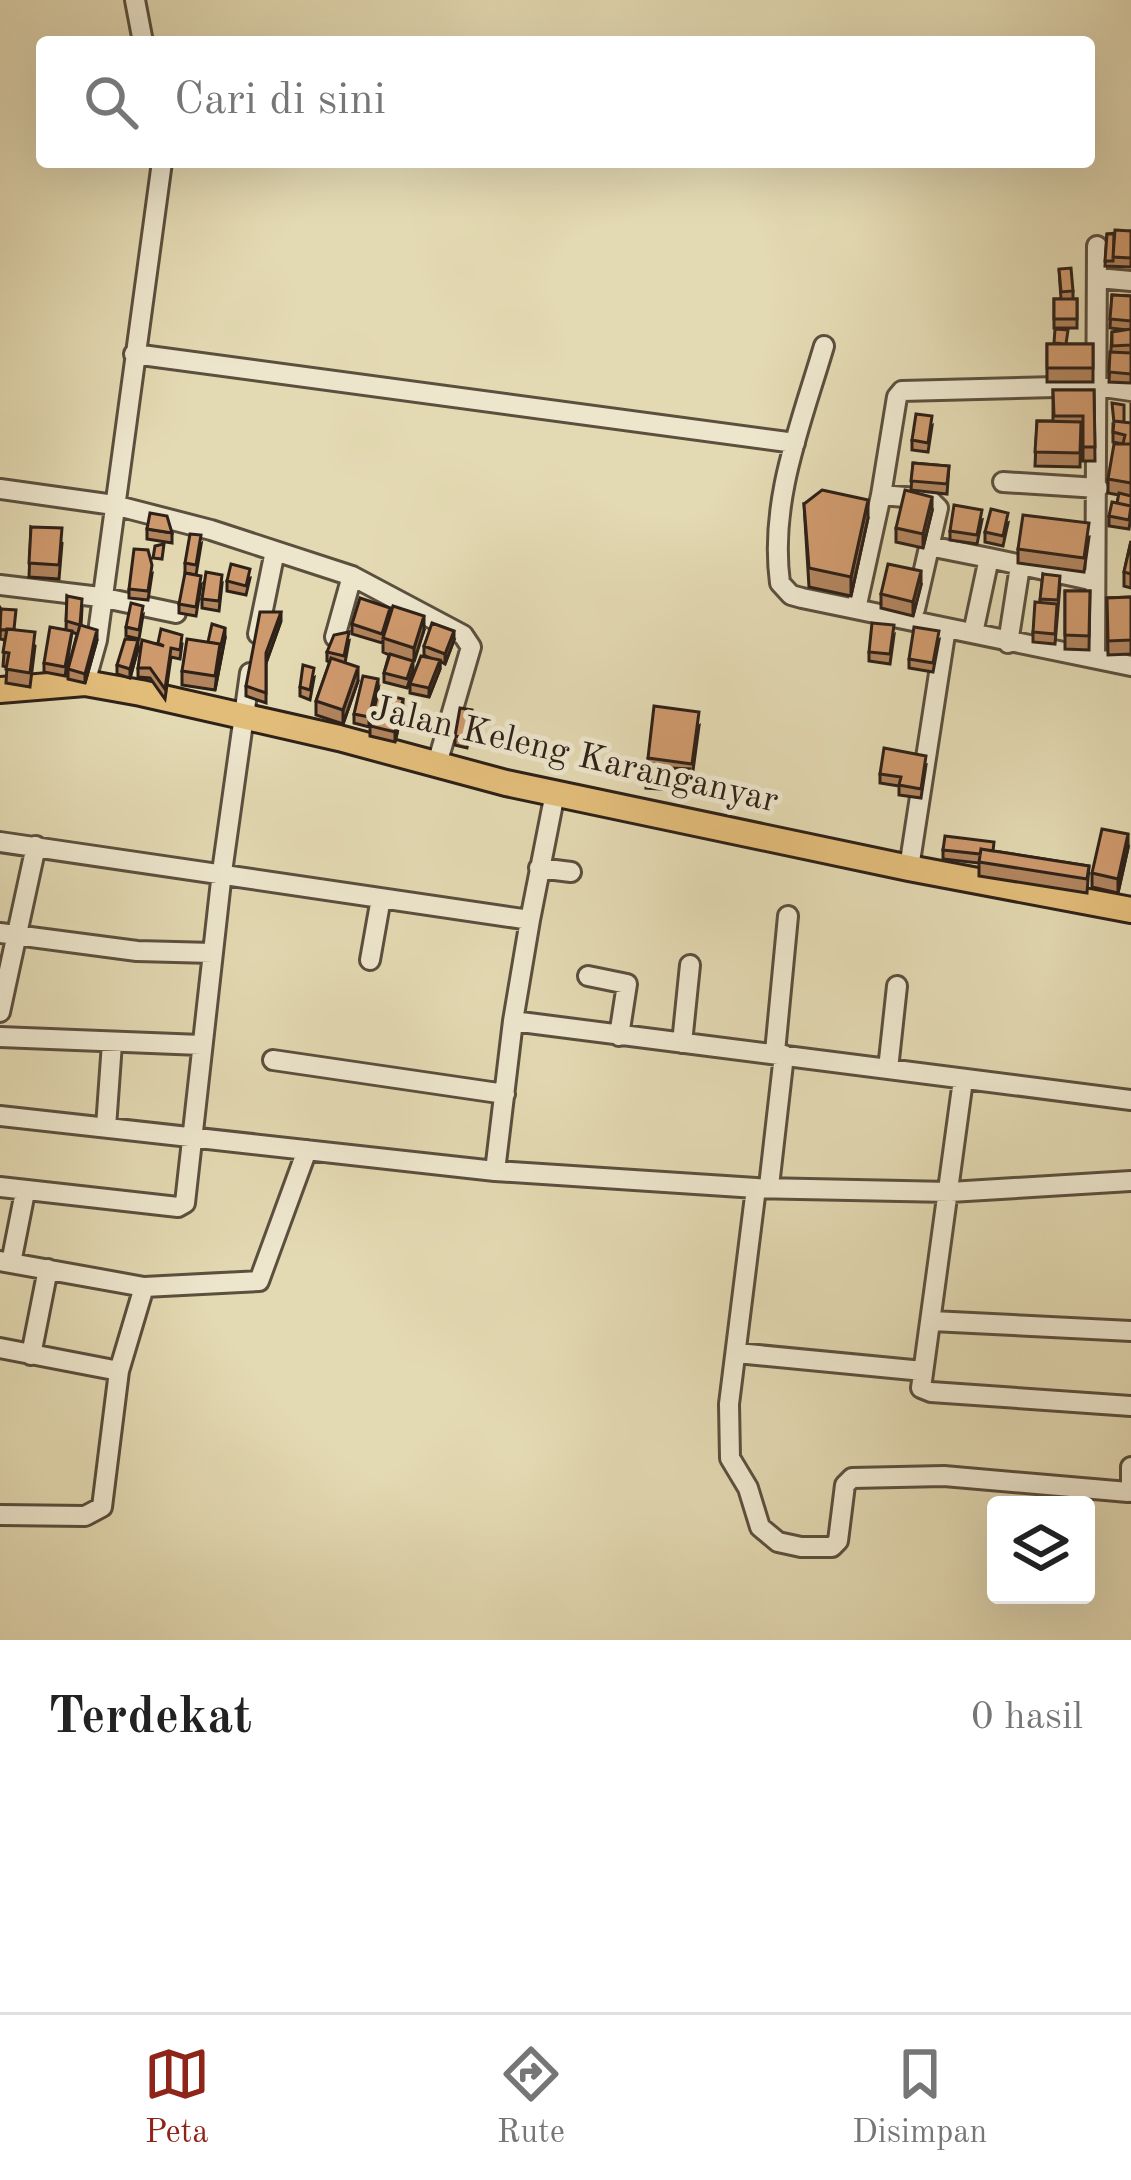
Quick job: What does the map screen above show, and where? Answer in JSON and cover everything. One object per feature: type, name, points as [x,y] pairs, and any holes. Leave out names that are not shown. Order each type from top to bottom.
[{"type":"main road","name":"Jalan Keleng Karanganyar","points":[[0,691],[86,683],[555,793],[1131,910]]},
{"type":"street","points":[[135,0],[142,36]]},
{"type":"street","points":[[86,683],[97,640],[161,168]]},
{"type":"street","points":[[1095,658],[1097,246]]},
{"type":"street","points":[[1098,278],[1131,281]]},
{"type":"street","points":[[824,346],[782,491],[776,532],[780,583],[790,595],[1131,666]]},
{"type":"street","points":[[134,354],[795,443]]},
{"type":"street","points":[[856,609],[897,397],[902,391],[1097,386],[1131,391]]},
{"type":"street","points":[[1003,482],[1098,488]]},
{"type":"street","points":[[0,489],[114,505],[275,550],[352,577],[470,641],[437,764]]},
{"type":"street","points":[[880,495],[929,499],[937,504],[913,621]]},
{"type":"street","points":[[929,546],[1095,581]]},
{"type":"street","points":[[0,1187],[184,1205],[242,716],[275,550]]},
{"type":"street","points":[[973,633],[989,558]]},
{"type":"street","points":[[1008,643],[1020,566]]},
{"type":"street","points":[[334,637],[352,577]]},
{"type":"street","points":[[0,585],[100,597],[176,613]]},
{"type":"street","points":[[909,868],[946,628]]},
{"type":"street","points":[[495,1171],[513,1021],[555,793]]},
{"type":"street","points":[[0,842],[530,920]]},
{"type":"street","points":[[0,1012],[8,934],[36,846]]},
{"type":"street","points":[[539,868],[571,872]]},
{"type":"street","points":[[370,960],[381,898]]},
{"type":"street","points":[[788,916],[779,1053],[729,1404],[732,1466],[748,1488],[760,1527],[778,1542],[826,1549],[836,1544],[845,1485],[852,1478],[944,1476],[1130,1492],[1131,1467]]},
{"type":"street","points":[[8,934],[137,951],[213,952]]},
{"type":"street","points":[[682,1043],[690,965]]},
{"type":"street","points":[[588,976],[627,984],[619,1036]]},
{"type":"street","points":[[888,1069],[897,986]]},
{"type":"street","points":[[513,1021],[1131,1100]]},
{"type":"street","points":[[0,1036],[201,1045]]},
{"type":"street","points":[[106,1127],[112,1043]]},
{"type":"street","points":[[273,1060],[505,1094]]},
{"type":"street","points":[[963,1080],[921,1388],[1131,1406]]},
{"type":"street","points":[[0,1116],[495,1171],[836,1192],[950,1192],[1131,1181]]},
{"type":"street","points":[[25,1192],[6,1262],[144,1287],[259,1281],[307,1150]]},
{"type":"street","points":[[32,1355],[48,1269]]},
{"type":"street","points":[[0,1515],[85,1516],[102,1507],[119,1371],[144,1287]]},
{"type":"street","points":[[932,1321],[1131,1331]]},
{"type":"street","points":[[0,1348],[119,1371]]},
{"type":"street","points":[[736,1353],[922,1371]]},
{"type":"building","points":[[1115,230],[1131,231],[1131,258],[1113,257]]},
{"type":"building","points":[[1107,234],[1114,234],[1113,261],[1105,261]]},
{"type":"building","points":[[1071,268],[1073,291],[1061,292],[1059,269]]},
{"type":"building","points":[[1112,295],[1131,296],[1131,321],[1110,319]]},
{"type":"building","points":[[1054,299],[1077,299],[1077,319],[1054,319]]},
{"type":"building","points":[[1055,329],[1068,330],[1066,344],[1054,343]]},
{"type":"building","points":[[1131,329],[1131,345],[1112,346],[1112,332]]},
{"type":"building","points":[[1047,344],[1093,344],[1093,368],[1047,368]]},
{"type":"building","points":[[1110,352],[1131,353],[1131,374],[1109,372]]},
{"type":"building","points":[[1053,390],[1094,390],[1095,447],[1083,447],[1083,416],[1054,416]]},
{"type":"building","points":[[1112,403],[1124,405],[1124,422],[1114,423]]},
{"type":"building","points":[[916,414],[932,416],[928,443],[912,440]]},
{"type":"building","points":[[1037,421],[1081,422],[1080,453],[1035,452]]},
{"type":"building","points":[[1114,421],[1131,423],[1131,444],[1123,444],[1125,435],[1113,432]]},
{"type":"building","points":[[1114,444],[1131,444],[1131,483],[1108,479]]},
{"type":"building","points":[[913,463],[949,466],[947,484],[911,481]]},
{"type":"building","points":[[822,490],[868,500],[851,577],[809,568],[804,504]]},
{"type":"building","points":[[905,490],[932,497],[923,534],[896,528]]},
{"type":"building","points":[[1119,493],[1131,496],[1131,506],[1117,503]]},
{"type":"building","points":[[1112,502],[1131,506],[1129,520],[1109,516]]},
{"type":"building","points":[[954,505],[982,510],[977,535],[950,531]]},
{"type":"building","points":[[991,509],[1008,513],[1003,536],[985,532]]},
{"type":"building","points":[[150,513],[167,516],[172,533],[147,529]]},
{"type":"building","points":[[1023,515],[1089,523],[1084,558],[1018,549]]},
{"type":"building","points":[[31,527],[62,528],[59,565],[29,563]]},
{"type":"building","points":[[190,534],[201,535],[196,565],[185,563]]},
{"type":"building","points":[[1131,541],[1131,574],[1124,572]]},
{"type":"building","points":[[164,544],[162,559],[153,558],[155,546]]},
{"type":"building","points":[[134,549],[148,550],[152,565],[148,591],[129,589]]},
{"type":"building","points":[[231,564],[250,569],[246,586],[227,581]]},
{"type":"building","points":[[888,564],[921,571],[913,602],[881,594]]},
{"type":"building","points":[[206,572],[222,575],[219,601],[202,599]]},
{"type":"building","points":[[185,573],[201,576],[196,607],[179,604]]},
{"type":"building","points":[[1043,574],[1060,576],[1058,600],[1040,599]]},
{"type":"building","points":[[1065,591],[1090,591],[1089,636],[1065,635]]},
{"type":"building","points":[[67,596],[82,599],[80,625],[66,621]]},
{"type":"building","points":[[1131,597],[1131,640],[1108,641],[1107,598]]},
{"type":"building","points":[[360,598],[390,608],[382,634],[352,624]]},
{"type":"building","points":[[1035,602],[1057,604],[1055,634],[1033,632]]},
{"type":"building","points":[[131,603],[143,606],[139,630],[126,627]]},
{"type":"building","points":[[393,606],[424,616],[414,648],[383,638]]},
{"type":"building","points":[[1,609],[16,610],[14,629],[0,630]]},
{"type":"building","points":[[260,612],[281,612],[266,653],[266,693],[246,686]]},
{"type":"building","points":[[432,623],[454,631],[445,654],[424,646]]},
{"type":"building","points":[[872,623],[894,625],[890,654],[869,652]]},
{"type":"building","points":[[212,624],[225,628],[220,649],[220,644],[208,642]]},
{"type":"building","points":[[80,625],[97,630],[85,674],[68,669]]},
{"type":"building","points":[[50,627],[72,631],[65,667],[44,663]]},
{"type":"building","points":[[914,627],[939,631],[933,663],[909,659]]},
{"type":"building","points":[[7,629],[35,632],[30,673],[6,669]]},
{"type":"building","points":[[161,629],[182,635],[180,650],[171,648],[165,689],[150,668],[138,668],[142,640],[164,646],[158,643]]},
{"type":"building","points":[[349,632],[344,656],[327,652],[334,635]]},
{"type":"building","points":[[125,639],[138,640],[130,669],[117,665]]},
{"type":"building","points":[[187,639],[220,644],[215,676],[182,671]]},
{"type":"building","points":[[390,654],[413,661],[407,679],[384,673]]},
{"type":"building","points":[[421,656],[440,660],[429,688],[410,684]]},
{"type":"building","points":[[331,658],[358,667],[343,710],[316,701]]},
{"type":"building","points":[[303,665],[314,668],[310,690],[300,687]]},
{"type":"building","points":[[363,676],[378,679],[369,717],[354,714]]},
{"type":"building","points":[[378,693],[403,699],[395,732],[370,726]]},
{"type":"building","points":[[654,706],[699,712],[692,764],[648,758]]},
{"type":"building","points":[[460,708],[472,710],[467,738],[455,736]]},
{"type":"building","points":[[884,748],[926,756],[921,789],[899,785],[901,777],[880,774]]},
{"type":"building","points":[[647,767],[690,769],[689,781],[646,779]]},
{"type":"building","points":[[1102,829],[1128,834],[1118,879],[1092,873]]},
{"type":"building","points":[[945,836],[994,842],[993,851],[943,850]]},
{"type":"building","points":[[981,849],[1089,866],[1087,879],[979,862]]}]
